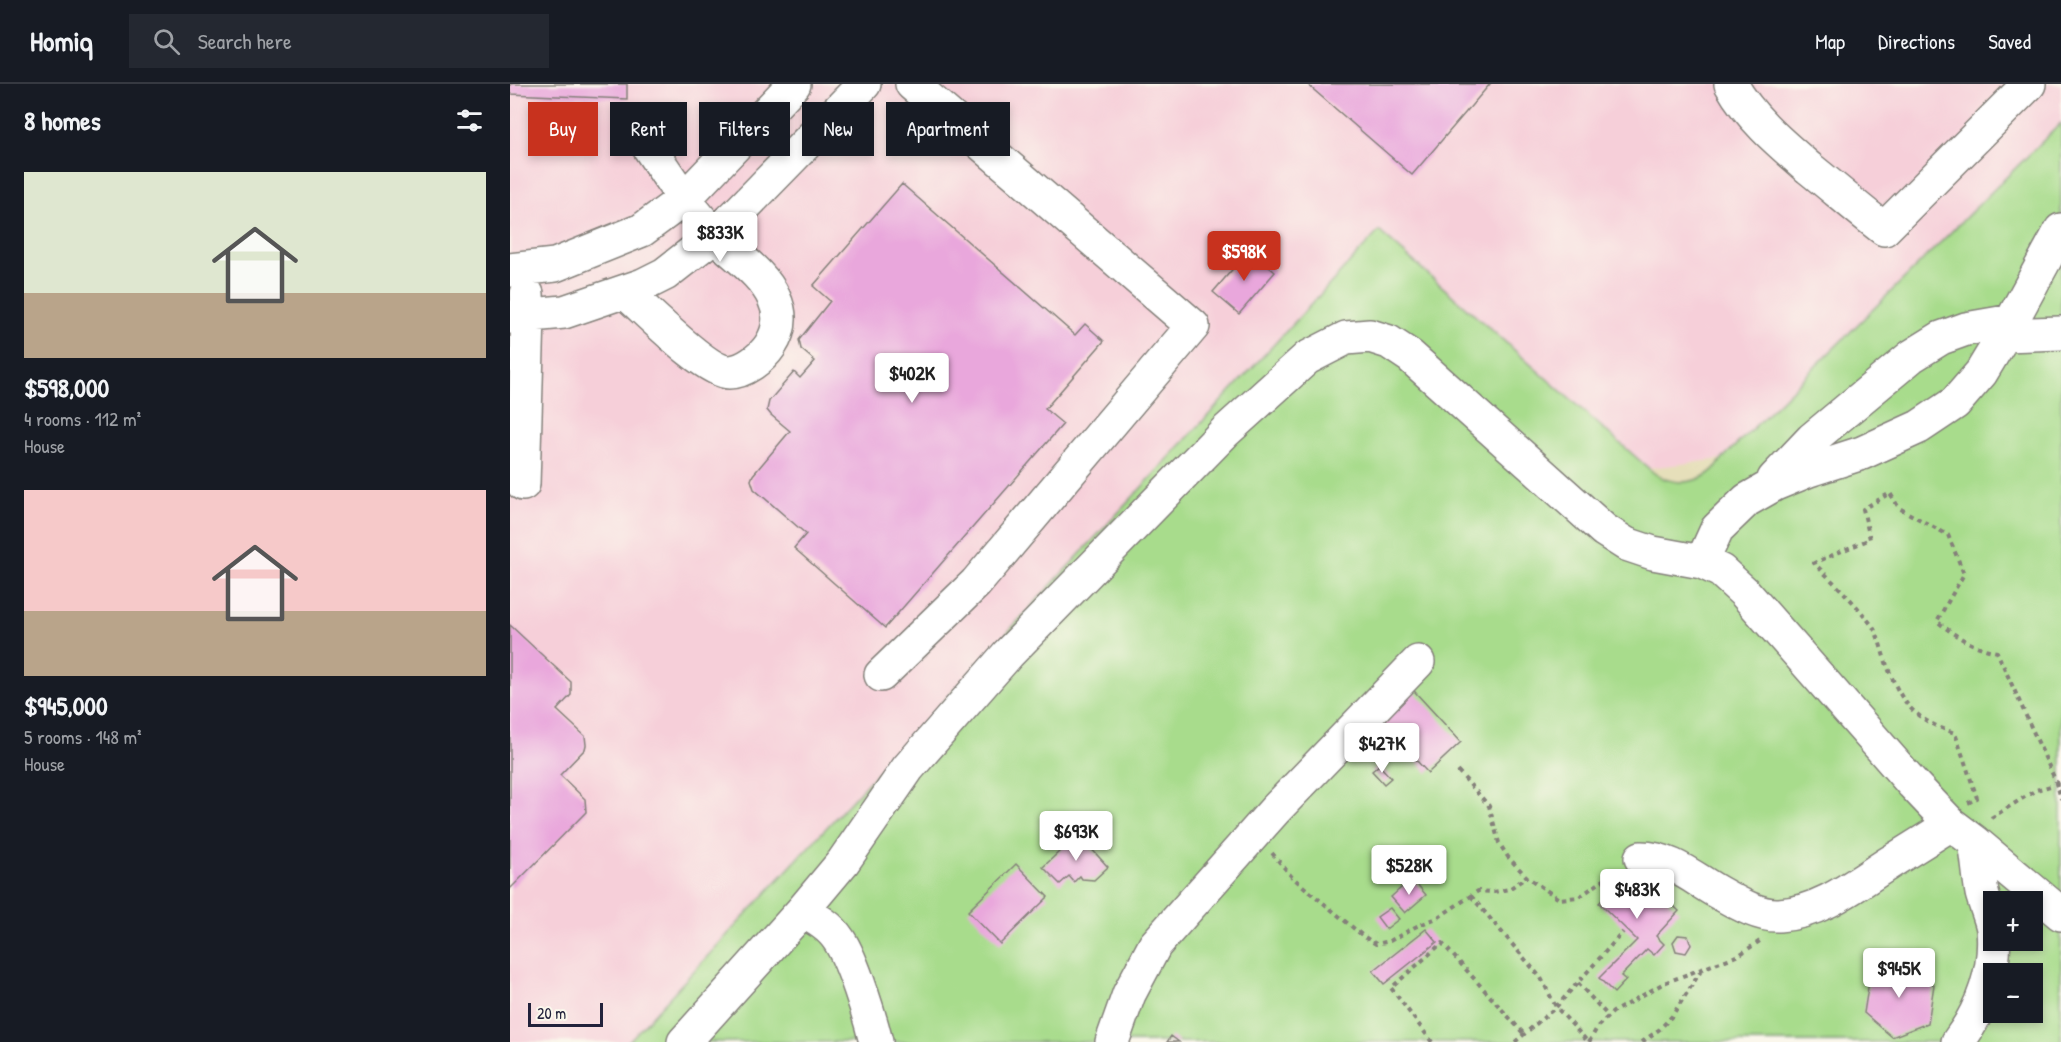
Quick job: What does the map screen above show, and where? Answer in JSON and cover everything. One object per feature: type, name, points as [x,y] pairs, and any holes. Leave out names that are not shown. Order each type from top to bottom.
[{"type":"street","points":[[523,484],[518,270],[555,265],[642,230],[684,199],[794,84]]},
{"type":"street","points":[[519,317],[564,312],[625,292],[665,274],[715,235],[864,84]]},
{"type":"street","points":[[881,675],[976,583],[1193,326],[912,84]]},
{"type":"street","points":[[1731,84],[1743,104],[1789,151],[1884,229],[2029,84]]},
{"type":"street","points":[[625,292],[715,369],[730,372],[750,365],[765,352],[776,337],[779,313],[774,297],[753,269],[715,235],[684,199],[655,156]]},
{"type":"street","points":[[1702,562],[1717,529],[1747,500],[1809,470],[1863,453],[1918,427],[1955,403],[1980,373],[2008,328],[2061,230]]},
{"type":"street","points":[[1762,491],[1812,439],[1912,356],[1941,339],[1966,329],[2008,328],[2061,333]]},
{"type":"street","points":[[684,1042],[843,862],[908,768],[1008,654],[1225,432],[1307,358],[1346,338],[1370,336],[1389,342],[1410,356],[1604,530],[1626,544],[1702,562],[1721,571],[1744,593],[1912,783],[1959,830],[2061,914]]},
{"type":"street","points":[[1112,1042],[1129,994],[1155,945],[1265,821],[1418,662]]},
{"type":"street","points":[[1641,858],[1655,858],[1667,862],[1722,895],[1751,909],[1777,915],[1811,909],[1959,830]]},
{"type":"street","points":[[1958,1042],[1973,1021],[1981,1004],[1992,969],[1993,928],[1959,830]]},
{"type":"street","points":[[802,911],[822,921],[840,940],[854,973],[876,1042]]},
{"type":"path","points":[[1959,830],[1977,798],[1955,733],[1919,718],[1904,700],[1893,681],[1875,629],[1814,562],[1870,539],[1863,510],[1890,493],[1899,508],[1948,535],[1964,574],[1937,621],[1977,648],[1997,652],[2059,783],[2061,799]]},
{"type":"path","points":[[1458,771],[1489,806],[1499,843],[1508,857],[1527,877],[1559,899],[1573,899],[1587,893],[1623,867],[1641,858]]},
{"type":"path","points":[[1959,830],[2037,790],[2059,783]]},
{"type":"path","points":[[1265,821],[1269,849],[1281,865],[1363,936],[1376,944],[1390,941],[1439,917],[1478,891],[1494,892],[1509,889],[1527,877]]},
{"type":"path","points":[[1471,896],[1541,978],[1556,1007],[1588,1042],[1598,1026],[1608,1016],[1664,983],[1739,956],[1762,939]]},
{"type":"path","points":[[1515,1042],[1556,1007],[1623,932]]},
{"type":"path","points":[[1432,1042],[1391,988],[1442,943],[1524,1034]]},
{"type":"path","points":[[1642,1042],[1660,1029],[1672,1016],[1701,970]]},
{"type":"path","points":[[1578,983],[1608,1016]]},
{"type":"shaded area","points":[[510,84],[2061,84],[2061,123],[1722,459],[1649,468],[1379,231],[628,1042],[510,1042]]},
{"type":"green space","points":[[2061,123],[2061,1042],[628,1042],[1379,231],[1654,473],[1672,481],[1682,482],[1700,478],[1716,467]]},
{"type":"building","points":[[510,84],[627,84],[627,99],[510,94]]},
{"type":"building","points":[[1307,84],[1490,84],[1412,175]]},
{"type":"building","points":[[902,184],[1075,335],[1085,324],[1104,341],[1045,409],[1063,424],[885,628],[794,548],[806,534],[754,489],[751,480],[790,431],[767,410],[769,401],[794,372],[800,378],[815,361],[801,349],[799,340],[830,301],[813,286]]},
{"type":"building","points":[[1249,250],[1275,272],[1239,314],[1213,292]]},
{"type":"building","points":[[510,625],[571,682],[571,695],[557,710],[585,736],[586,745],[585,749],[560,775],[585,799],[586,812],[510,889]]},
{"type":"building","points":[[1404,680],[1461,742],[1428,773],[1371,711]]},
{"type":"building","points":[[1379,765],[1391,778],[1384,784],[1372,771]]},
{"type":"building","points":[[1078,834],[1108,867],[1094,880],[1082,879],[1080,876],[1074,882],[1069,876],[1060,884],[1043,867]]},
{"type":"building","points":[[1016,864],[1048,897],[1000,944],[968,911]]},
{"type":"building","points":[[1633,868],[1651,884],[1657,876],[1670,888],[1662,895],[1679,911],[1656,936],[1664,944],[1654,955],[1647,949],[1621,976],[1626,980],[1614,993],[1599,978],[1637,940],[1599,903]]},
{"type":"building","points":[[1412,878],[1426,895],[1405,913],[1391,897]]},
{"type":"building","points":[[1390,908],[1399,919],[1386,929],[1377,917]]},
{"type":"building","points":[[1426,929],[1437,942],[1384,984],[1373,971]]},
{"type":"building","points":[[1678,935],[1688,936],[1691,945],[1686,953],[1676,951],[1673,942]]},
{"type":"building","points":[[1904,961],[1934,985],[1928,1023],[1892,1037],[1864,1013],[1870,975]]},
{"type":"building","points":[[1171,1036],[1179,1042],[1167,1042]]}]
